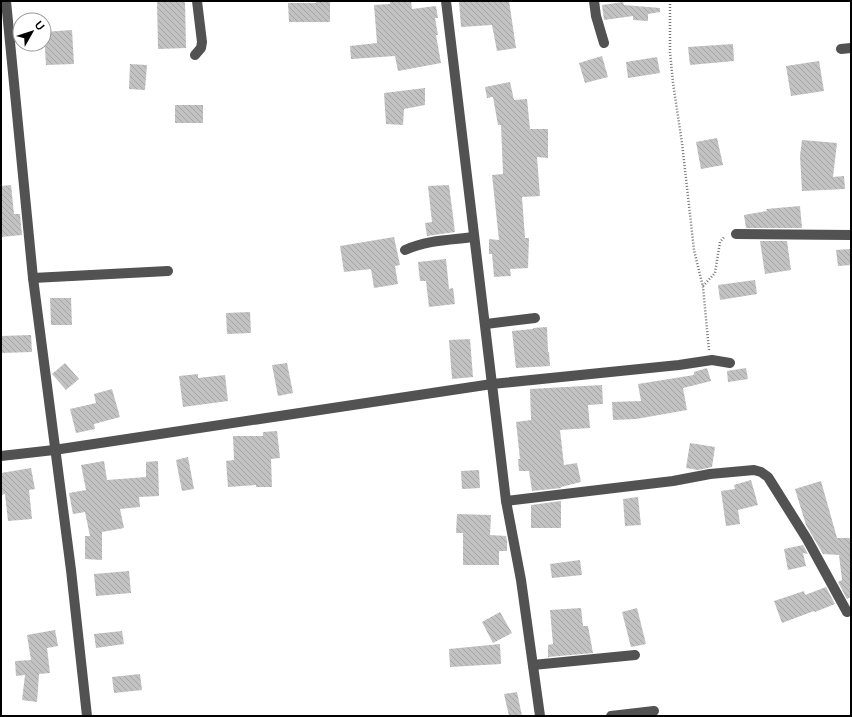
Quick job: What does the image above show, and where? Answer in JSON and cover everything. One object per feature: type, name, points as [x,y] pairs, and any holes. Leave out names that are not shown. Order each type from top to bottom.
[{"type":"street","points":[[195,55],[201,48],[202,42],[197,1]]},
{"type":"street","points":[[446,1],[474,237],[486,324],[506,501],[521,580],[540,716]]},
{"type":"street","points":[[594,1],[596,16],[604,43]]},
{"type":"street","points":[[7,2],[33,278],[54,450],[71,570],[87,716]]},
{"type":"street","points":[[736,234],[851,234]]},
{"type":"street","points":[[405,250],[420,244],[435,241],[474,237]]},
{"type":"street","points":[[33,278],[168,271]]},
{"type":"street","points":[[486,324],[535,318]]},
{"type":"street","points":[[1,456],[54,450],[492,384],[679,365],[712,360],[730,363]]},
{"type":"street","points":[[506,501],[673,481],[710,474],[754,470],[761,472],[768,477],[807,539],[848,612]]},
{"type":"street","points":[[533,665],[635,655]]},
{"type":"street","points":[[611,716],[654,711]]},
{"type":"path","points":[[670,1],[670,52],[673,83],[682,143],[694,250],[703,287],[707,341],[712,360]]},
{"type":"path","points":[[703,287],[715,273],[720,242],[726,236],[736,234]]},
{"type":"building","points":[[157,1],[185,1],[186,48],[158,49]]},
{"type":"building","points":[[316,1],[330,1],[330,22],[289,22],[288,3],[316,3]]},
{"type":"building","points":[[411,1],[412,9],[436,6],[438,18],[435,18],[438,35],[436,35],[441,63],[398,71],[395,56],[351,59],[350,46],[377,43],[374,5],[390,4],[390,2]]},
{"type":"building","points":[[459,1],[509,1],[516,48],[497,51],[492,25],[461,27]]},
{"type":"building","points":[[623,2],[624,5],[660,8],[660,12],[648,14],[648,21],[633,20],[633,16],[604,20],[602,5]]},
{"type":"building","points":[[72,30],[74,64],[46,65],[45,52],[52,52],[52,31]]},
{"type":"building","points":[[733,44],[734,61],[690,65],[688,47]]},
{"type":"building","points":[[602,56],[608,77],[585,83],[579,63]]},
{"type":"building","points":[[657,57],[660,73],[628,78],[626,62]]},
{"type":"building","points":[[819,61],[824,91],[791,96],[786,66]]},
{"type":"building","points":[[130,64],[147,65],[145,90],[129,89]]},
{"type":"building","points":[[510,82],[514,100],[527,99],[530,129],[548,129],[548,158],[537,157],[540,196],[522,197],[525,238],[529,238],[528,268],[510,269],[511,276],[494,277],[492,254],[489,254],[489,239],[499,240],[492,175],[503,174],[501,125],[498,125],[493,97],[487,98],[485,87]]},
{"type":"building","points":[[425,88],[425,105],[404,109],[403,125],[386,124],[384,93]]},
{"type":"building","points":[[175,105],[203,105],[203,123],[175,123]]},
{"type":"building","points":[[717,138],[723,165],[701,169],[696,142]]},
{"type":"building","points":[[802,140],[837,143],[833,177],[844,176],[845,189],[802,191],[800,156]]},
{"type":"building","points":[[11,185],[14,214],[20,214],[22,235],[1,237],[1,186]]},
{"type":"building","points":[[449,185],[455,232],[427,236],[425,223],[432,222],[428,186]]},
{"type":"building","points":[[800,206],[802,228],[746,228],[744,215],[767,211],[766,209]]},
{"type":"building","points":[[394,237],[400,265],[395,266],[398,284],[374,288],[371,269],[344,272],[340,246]]},
{"type":"building","points":[[760,241],[787,241],[791,270],[765,274]]},
{"type":"building","points":[[851,249],[851,265],[838,266],[836,250]]},
{"type":"building","points":[[446,259],[449,289],[453,288],[455,304],[429,307],[426,281],[420,281],[418,262]]},
{"type":"building","points":[[755,280],[757,294],[720,300],[718,285]]},
{"type":"building","points":[[50,298],[71,298],[72,325],[51,325]]},
{"type":"building","points":[[250,312],[251,333],[227,334],[226,313]]},
{"type":"building","points":[[547,327],[550,366],[516,368],[512,331]]},
{"type":"building","points":[[31,335],[32,352],[1,353],[1,336]]},
{"type":"building","points":[[470,339],[473,377],[452,379],[449,340]]},
{"type":"building","points":[[65,363],[79,379],[66,390],[52,374]]},
{"type":"building","points":[[287,363],[293,393],[278,396],[272,365]]},
{"type":"building","points":[[707,368],[711,381],[683,388],[687,410],[636,419],[613,420],[612,402],[641,401],[638,384],[694,375],[694,372]]},
{"type":"building","points":[[746,368],[748,379],[728,382],[727,371]]},
{"type":"building","points":[[198,374],[198,378],[225,375],[228,401],[183,407],[179,376]]},
{"type":"building","points":[[602,385],[603,404],[588,405],[590,428],[560,430],[564,465],[577,463],[581,482],[561,488],[532,491],[529,471],[519,471],[518,459],[520,459],[516,422],[531,420],[530,389]]},
{"type":"building","points":[[112,389],[120,417],[94,424],[95,429],[76,433],[70,409],[96,403],[94,394]]},
{"type":"building","points":[[277,431],[280,458],[271,459],[272,487],[256,487],[256,485],[228,487],[226,461],[234,460],[233,436],[263,436],[263,432]]},
{"type":"building","points":[[690,443],[715,447],[712,467],[698,470],[686,468]]},
{"type":"building","points":[[188,457],[194,489],[182,491],[176,460]]},
{"type":"building","points":[[104,461],[107,480],[146,477],[146,462],[158,461],[159,496],[139,497],[140,507],[120,509],[124,528],[102,532],[102,560],[85,559],[85,536],[90,536],[85,512],[73,514],[69,493],[86,490],[81,465]]},
{"type":"building","points":[[31,468],[35,489],[29,490],[32,519],[8,521],[5,494],[1,495],[1,473]]},
{"type":"building","points":[[479,470],[480,488],[462,489],[461,471]]},
{"type":"building","points":[[751,480],[758,505],[738,510],[740,524],[726,526],[721,491],[735,489],[734,485]]},
{"type":"building","points":[[821,481],[837,538],[851,538],[851,597],[847,599],[838,582],[842,580],[839,555],[823,554],[806,525],[795,489]]},
{"type":"building","points":[[638,497],[641,525],[625,526],[623,499]]},
{"type":"building","points":[[561,501],[561,528],[531,528],[531,505]]},
{"type":"building","points":[[457,514],[491,515],[490,535],[506,536],[507,541],[507,551],[499,551],[499,565],[463,565],[463,533],[456,533]]},
{"type":"building","points":[[803,545],[808,554],[803,553],[806,566],[788,570],[784,549]]},
{"type":"building","points":[[580,560],[582,575],[552,578],[550,564]]},
{"type":"building","points":[[129,571],[131,593],[96,596],[94,574]]},
{"type":"building","points":[[826,587],[835,604],[782,623],[774,601],[804,591],[805,595]]},
{"type":"building","points":[[581,608],[583,626],[588,626],[593,653],[548,657],[548,645],[553,644],[550,610]]},
{"type":"building","points":[[637,608],[646,644],[631,647],[622,612]]},
{"type":"building","points":[[500,612],[512,633],[493,643],[482,622]]},
{"type":"building","points":[[55,630],[58,646],[47,648],[50,673],[39,674],[37,702],[22,700],[25,675],[16,676],[15,661],[31,660],[27,635]]},
{"type":"building","points":[[122,631],[124,644],[96,648],[94,634]]},
{"type":"building","points":[[500,644],[501,664],[450,667],[449,649]]},
{"type":"building","points":[[140,674],[142,690],[114,693],[112,677]]},
{"type":"building","points":[[517,692],[522,716],[509,716],[504,694]]}]
